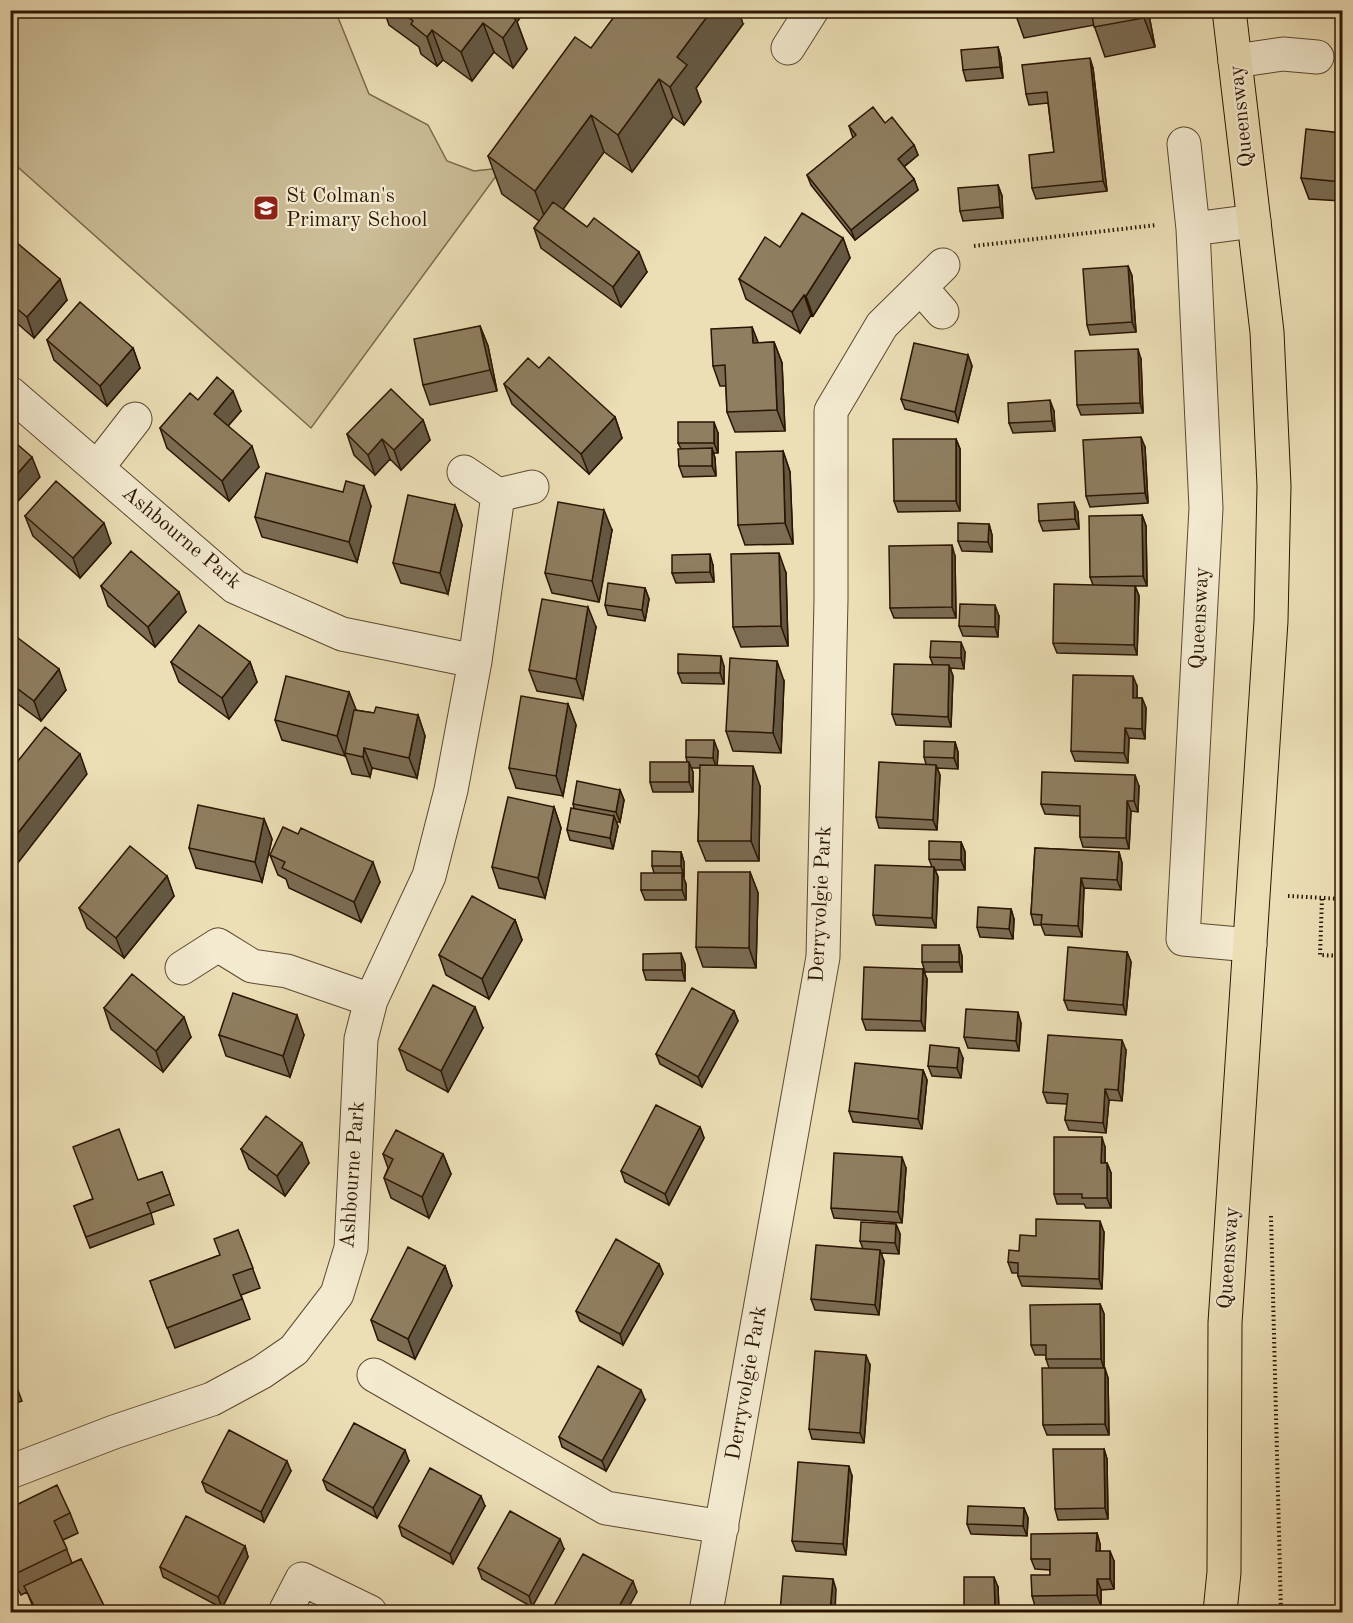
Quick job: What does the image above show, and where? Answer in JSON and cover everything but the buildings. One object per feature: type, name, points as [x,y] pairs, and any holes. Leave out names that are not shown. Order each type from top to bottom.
[{"type":"highway","name":"Queensway","points":[[1220,1612],[1224,1572],[1225,1323],[1270,621],[1274,486],[1267,332],[1229,10]]},
{"type":"highway","name":"Queensway","points":[[1224,1572],[1229,1612]]},
{"type":"street","points":[[788,48],[812,10]]},
{"type":"street","points":[[1235,61],[1283,54],[1317,57]]},
{"type":"street","name":"Queensway","points":[[1184,144],[1193,229],[1206,508],[1183,939],[1250,945]]},
{"type":"street","points":[[1193,229],[1254,221]]},
{"type":"street","points":[[932,276],[942,312]]},
{"type":"street","name":"Derryvolgie Park","points":[[706,1612],[823,957],[831,600],[831,411],[882,326],[932,276]]},
{"type":"street","name":"Ashbourne Park","points":[[10,393],[235,586],[342,634],[476,661]]},
{"type":"street","points":[[97,468],[135,419]]},
{"type":"street","points":[[464,472],[498,495],[532,487]]},
{"type":"street","name":"Ashbourne Park","points":[[10,1472],[114,1432],[212,1399],[262,1372],[294,1350],[336,1294],[351,1248],[361,1039],[371,1000],[429,876],[451,790],[476,661],[498,495]]},
{"type":"street","points":[[182,968],[218,945],[252,966],[287,971],[371,1000]]},
{"type":"street","points":[[374,1375],[606,1508],[722,1527]]},
{"type":"street","points":[[286,1610],[302,1579],[370,1612]]},
{"type":"path","points":[[932,276],[967,247],[1164,225],[1193,229]]},
{"type":"path","points":[[1253,894],[1341,899]]},
{"type":"path","points":[[1322,898],[1320,955],[1342,956]]},
{"type":"path","points":[[1271,1213],[1281,1612]]},
{"type":"shaded area","name":"St Colman's Primary School","points":[[208,10],[212,13],[335,10],[369,94],[428,125],[447,161],[474,171],[502,168],[311,428],[11,161],[11,11]]},
{"type":"place","name":"St Colman's Primary School","points":[[266,208]]}]
